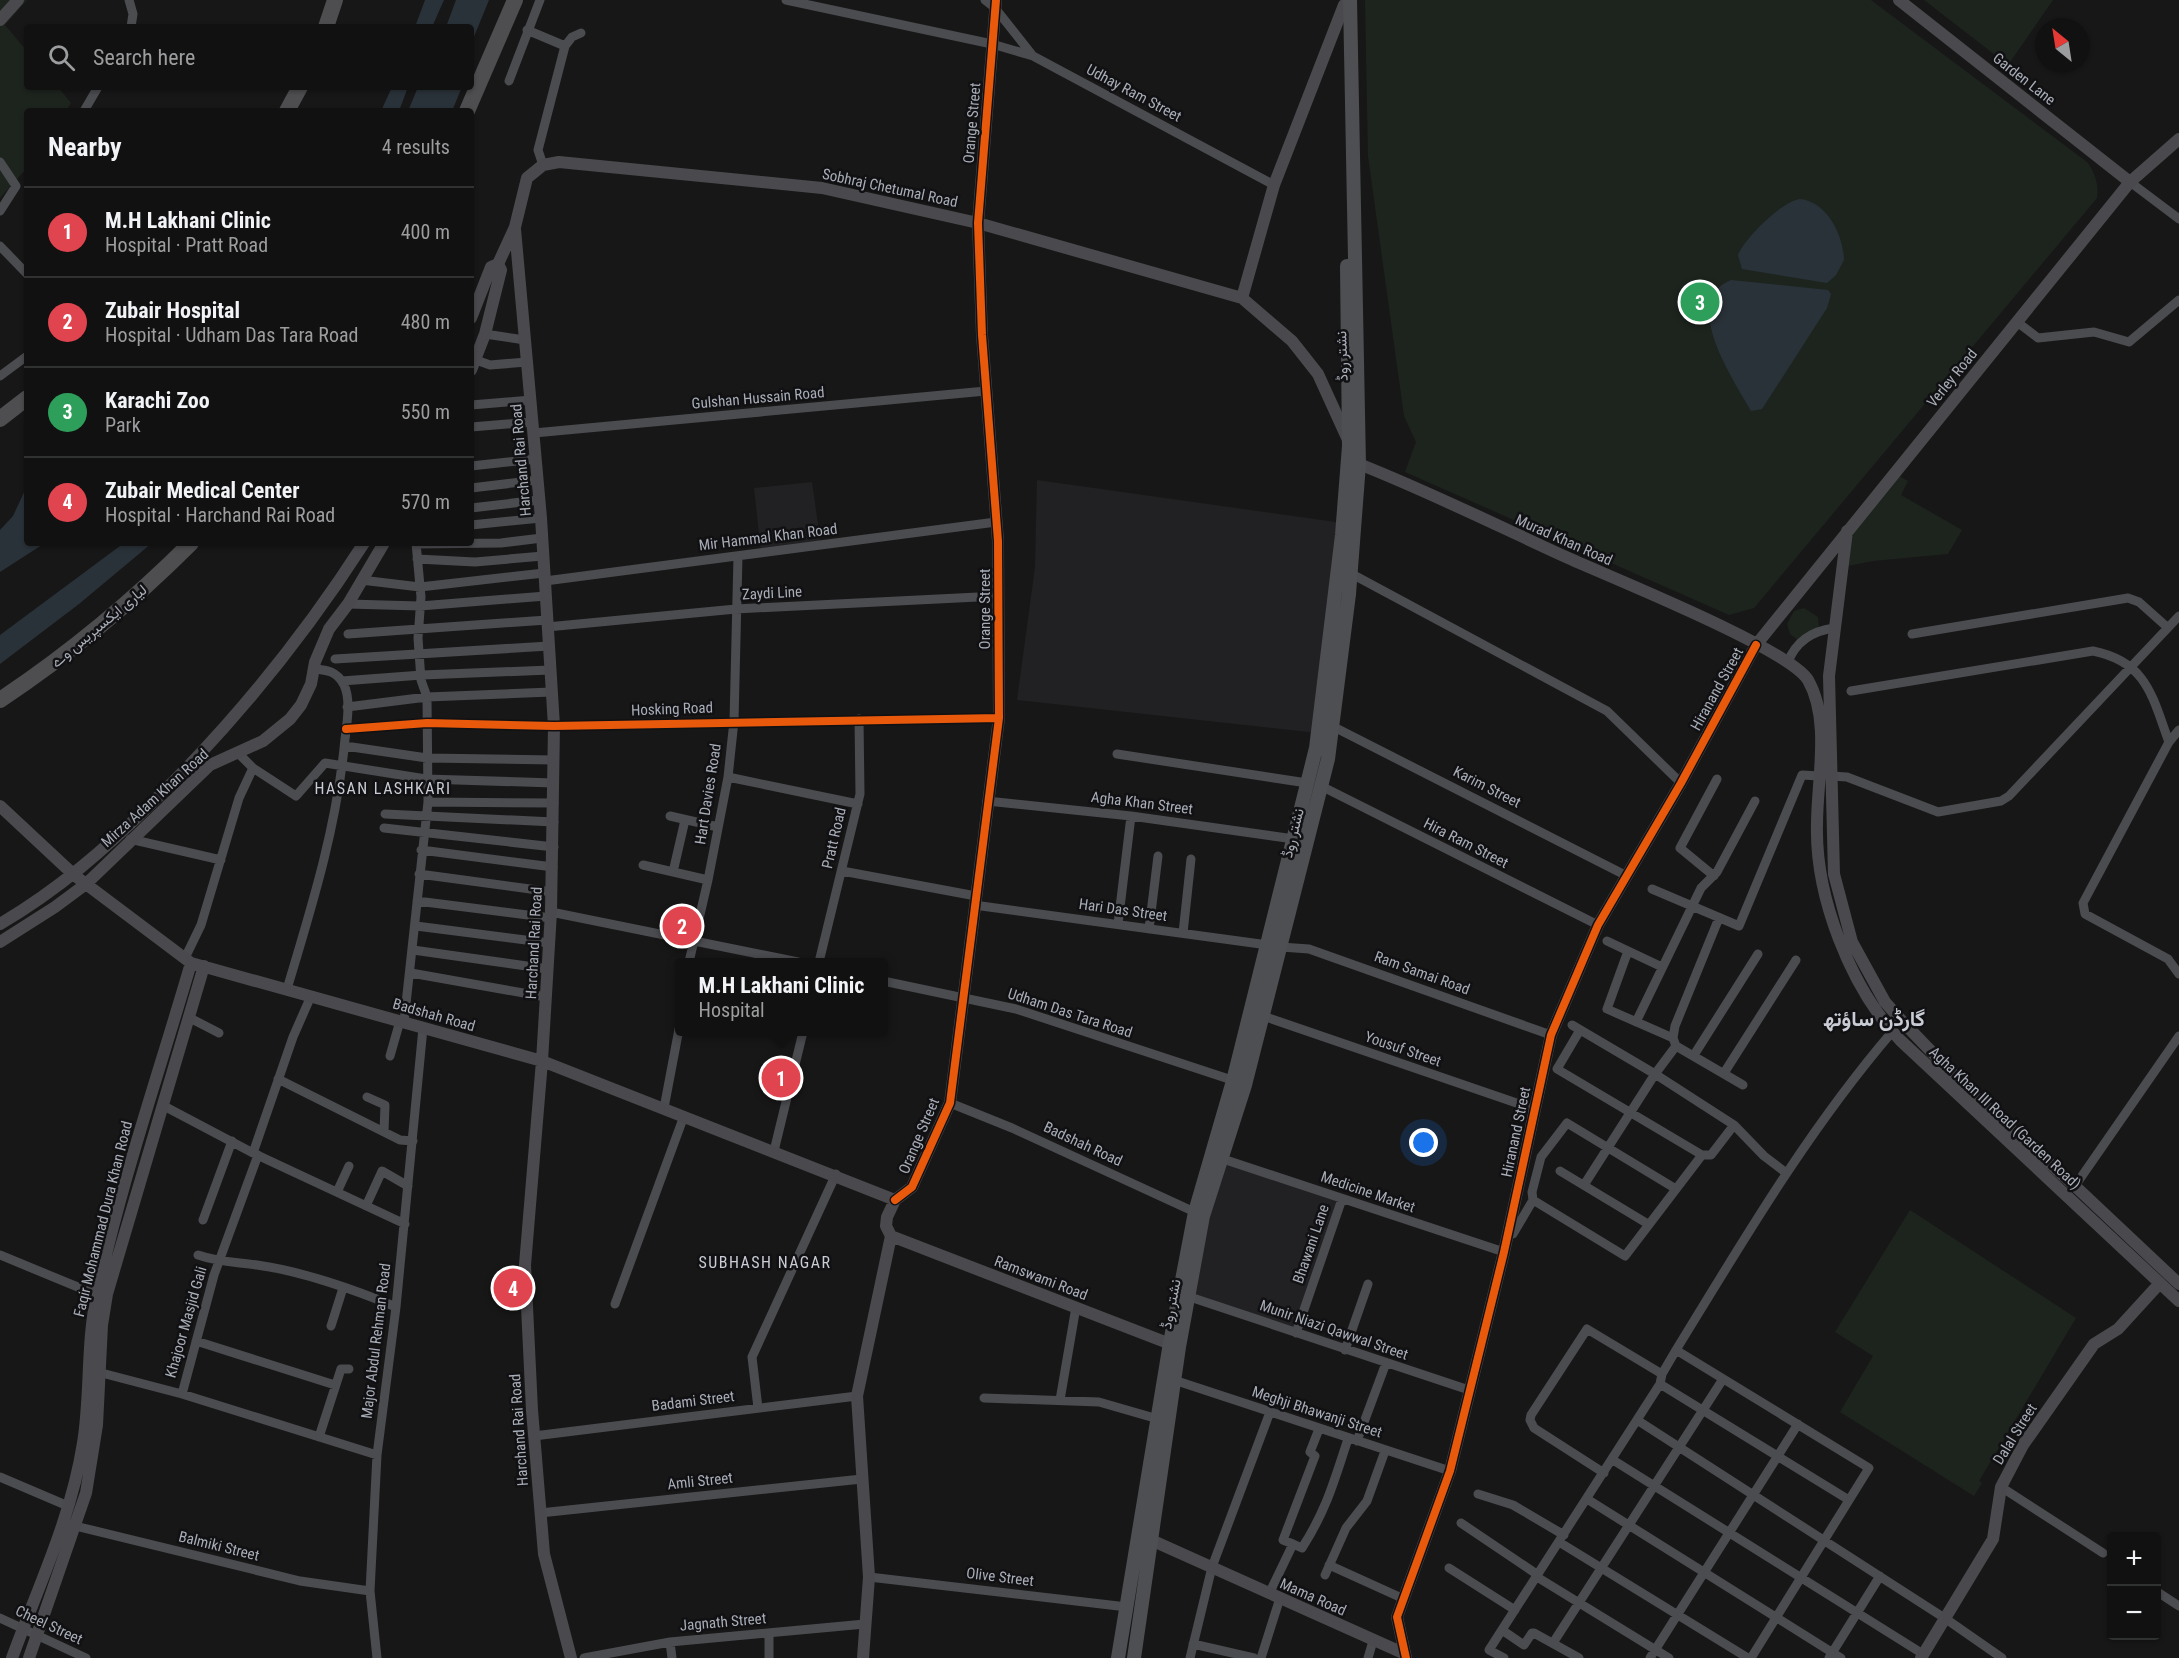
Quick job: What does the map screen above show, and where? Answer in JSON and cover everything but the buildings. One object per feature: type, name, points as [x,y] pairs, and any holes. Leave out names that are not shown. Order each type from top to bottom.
[{"type":"highway","points":[[327,24],[335,0]]},
{"type":"highway","points":[[468,108],[516,0]]},
{"type":"highway","points":[[289,108],[298,90]]},
{"type":"highway","points":[[0,419],[24,400]]},
{"type":"highway","name":"لیاری ایکسپریس وے","points":[[0,700],[47,669],[101,626],[188,546]]},
{"type":"main road","points":[[0,20],[18,0]]},
{"type":"main road","name":"Garden Lane","points":[[1899,0],[2130,182]]},
{"type":"main road","points":[[1344,1],[1274,185],[1242,298],[1292,341],[1318,374],[1359,464]]},
{"type":"main road","name":"نشتر روڈ","points":[[1118,1658],[1158,1419],[1199,1214],[1239,1083],[1263,1016],[1293,839],[1314,785],[1316,748],[1342,535],[1349,446],[1344,1]]},
{"type":"main road","name":"نشتر روڈ","points":[[1134,1658],[1174,1380],[1174,1345],[1190,1297],[1199,1214],[1223,1158],[1239,1083],[1314,785],[1332,726],[1350,573],[1359,464],[1344,1]]},
{"type":"main road","name":"Orange Street","points":[[863,1658],[869,1577],[857,1396],[891,1236],[886,1226],[887,1217],[896,1200],[912,1187],[950,1103],[999,718],[996,522],[986,391],[978,223],[992,44],[992,3]]},
{"type":"main road","name":"Verley Road","points":[[1756,645],[2130,182],[2179,139]]},
{"type":"main road","name":"Sobhraj Chetumal Road","points":[[543,165],[559,162],[822,188],[978,223],[1242,298]]},
{"type":"main road","points":[[474,310],[491,267],[498,264],[515,226],[527,178],[543,165]]},
{"type":"main road","name":"Harchand Rai Road","points":[[515,226],[541,518],[554,726],[554,847],[551,915],[543,1061],[525,1265],[534,1436],[544,1554],[572,1658]]},
{"type":"main road","points":[[474,365],[485,334],[501,270],[498,264]]},
{"type":"main road","name":"Murad Khan Road","points":[[1359,464],[1756,645]]},
{"type":"main road","name":"Agha Khan III Road (Garden Road)","points":[[1847,531],[1829,676],[1825,776],[1816,827],[1827,898],[1854,974],[1892,1032],[2179,1301]]},
{"type":"main road","name":"Mirza Adam Khan Road","points":[[0,924],[74,875],[183,773],[269,677],[304,632],[362,546]]},
{"type":"main road","name":"Mirza Adam Khan Road","points":[[0,942],[55,908],[86,884],[130,839],[210,765],[263,741],[290,719],[301,705],[311,684],[314,669],[329,629],[348,604],[360,580],[382,546]]},
{"type":"main road","name":"Agha Khan III Road (Garden Road)","points":[[1756,645],[1788,662],[1807,679],[1813,692],[1820,729],[1834,874],[1852,942],[1885,1002],[1975,1097],[2177,1277]]},
{"type":"main road","name":"Hiranand Street","points":[[1404,1655],[1397,1617],[1450,1471],[1504,1252],[1551,1035],[1598,926],[1681,783],[1756,645]]},
{"type":"main road","name":"Badshah Road","points":[[0,806],[74,875],[188,960],[543,1061],[836,1174],[896,1200]]},
{"type":"main road","name":"Faqir Mohammad Dura Khan Road","points":[[30,1658],[69,1525],[68,1506],[83,1442],[102,1297],[133,1157],[188,960]]},
{"type":"main road","name":"Faqir Mohammad Dura Khan Road","points":[[102,1297],[204,966]]},
{"type":"main road","name":"Ramswami Road","points":[[891,1236],[1174,1345]]},
{"type":"main road","name":"Dalal Street","points":[[1922,1656],[1993,1539],[2001,1487],[2023,1445],[2094,1344],[2118,1329],[2160,1283]]},
{"type":"main road","name":"Faqir Mohammad Dura Khan Road","points":[[12,1658],[22,1629],[86,1493],[94,1448],[94,1371]]},
{"type":"main road","name":"Mama Road","points":[[1151,1540],[1404,1655]]},
{"type":"street","points":[[129,0],[133,14],[131,24]]},
{"type":"street","points":[[509,81],[540,0]]},
{"type":"street","points":[[786,0],[992,44],[1033,56]]},
{"type":"street","name":"Udhay Ram Street","points":[[992,3],[1033,56],[1274,185]]},
{"type":"street","points":[[527,30],[565,46]]},
{"type":"street","points":[[543,165],[538,150],[565,46],[572,37],[582,33]]},
{"type":"street","points":[[86,108],[96,90]]},
{"type":"street","points":[[0,162],[16,186]]},
{"type":"street","points":[[0,211],[16,186],[24,182]]},
{"type":"street","points":[[2130,182],[2179,219]]},
{"type":"street","points":[[0,246],[24,271]]},
{"type":"street","points":[[2017,322],[2038,338],[2094,332],[2129,342],[2179,300]]},
{"type":"street","points":[[485,334],[525,340]]},
{"type":"street","points":[[0,376],[24,358]]},
{"type":"street","points":[[474,365],[527,362]]},
{"type":"street","name":"Gulshan Hussain Road","points":[[474,427],[533,428],[986,391]]},
{"type":"street","points":[[474,405],[531,400]]},
{"type":"street","points":[[474,466],[536,459]]},
{"type":"street","points":[[474,488],[538,480]]},
{"type":"street","points":[[474,508],[539,500]]},
{"type":"street","points":[[474,525],[541,518]]},
{"type":"street","name":"Mir Hammal Khan Road","points":[[360,580],[420,587],[544,577],[738,556],[996,522]]},
{"type":"street","points":[[474,543],[501,543],[542,538]]},
{"type":"street","points":[[390,1056],[402,1022],[411,974],[421,850],[428,802],[427,697],[421,680],[421,653],[417,628],[420,587],[416,546]]},
{"type":"street","points":[[417,559],[475,562],[543,556]]},
{"type":"street","name":"Hart Davies Road","points":[[690,958],[728,777],[734,721],[738,556]]},
{"type":"street","points":[[1350,573],[1607,711],[1681,783]]},
{"type":"street","points":[[348,604],[420,606],[546,596]]},
{"type":"street","name":"Zaydi Line","points":[[348,634],[417,628],[547,623],[736,609],[998,596]]},
{"type":"street","points":[[1912,634],[2128,598],[2139,602],[2167,627]]},
{"type":"street","points":[[1652,890],[1739,926],[1802,775],[1847,777],[1938,813],[2001,801],[2009,796],[2179,616]]},
{"type":"street","points":[[1788,662],[1799,643],[1810,634],[1834,628]]},
{"type":"street","points":[[335,659],[549,646]]},
{"type":"street","points":[[1851,691],[2093,651],[2113,655],[2131,666],[2142,677],[2152,694],[2169,742]]},
{"type":"street","points":[[287,989],[326,861],[345,746],[345,687],[333,672],[314,669]]},
{"type":"street","points":[[342,681],[550,670]]},
{"type":"street","points":[[346,707],[427,697],[551,692]]},
{"type":"street","name":"Hosking Road","points":[[346,729],[427,723],[554,726],[999,718]]},
{"type":"street","name":"Pratt Road","points":[[820,958],[858,804],[859,719]]},
{"type":"street","name":"Karim Street","points":[[1332,726],[1627,876]]},
{"type":"street","points":[[2179,730],[2169,742],[2083,903],[2085,914],[2168,959],[2179,974]]},
{"type":"street","points":[[345,746],[427,758],[554,760]]},
{"type":"street","points":[[237,752],[253,768],[296,796],[325,763],[343,764],[426,779],[554,783]]},
{"type":"street","name":"Hira Ram Street","points":[[1117,754],[1314,785],[1598,926]]},
{"type":"street","points":[[188,960],[201,925],[240,795],[253,768]]},
{"type":"street","points":[[728,777],[858,804]]},
{"type":"street","points":[[1714,876],[1680,848],[1717,779]]},
{"type":"street","name":"Agha Khan Street","points":[[987,801],[1131,816],[1293,839]]},
{"type":"street","points":[[1636,1022],[1701,888],[1714,876],[1755,801]]},
{"type":"street","points":[[428,802],[554,803]]},
{"type":"street","points":[[385,814],[554,822]]},
{"type":"street","points":[[670,816],[718,827]]},
{"type":"street","points":[[1118,924],[1131,816]]},
{"type":"street","points":[[673,872],[685,819]]},
{"type":"street","points":[[384,828],[554,847]]},
{"type":"street","points":[[130,839],[221,860]]},
{"type":"street","points":[[421,850],[553,867]]},
{"type":"street","points":[[1149,929],[1158,856]]},
{"type":"street","points":[[1183,933],[1191,859]]},
{"type":"street","points":[[643,865],[708,880]]},
{"type":"street","name":"Hari Das Street","points":[[842,871],[975,900],[1149,929],[1274,946]]},
{"type":"street","points":[[419,874],[552,892]]},
{"type":"street","points":[[417,901],[551,915],[692,940],[775,958]]},
{"type":"street","points":[[1584,1185],[1674,1042],[1675,1026],[1719,918]]},
{"type":"street","points":[[416,926],[549,943]]},
{"type":"street","points":[[1607,941],[1662,967]]},
{"type":"street","name":"Ram Samai Road","points":[[1274,946],[1309,949],[1551,1035]]},
{"type":"street","points":[[413,950],[548,969]]},
{"type":"street","points":[[1628,951],[1607,1009],[1674,1042],[1743,1085]]},
{"type":"street","points":[[1694,1055],[1758,954]]},
{"type":"street","points":[[1724,1073],[1796,960]]},
{"type":"street","points":[[411,974],[546,997]]},
{"type":"street","name":"Udham Das Tara Road","points":[[888,982],[1016,1009],[1239,1083]]},
{"type":"street","points":[[198,1255],[219,1262],[279,1079],[311,996]]},
{"type":"street","name":"Yousuf Street","points":[[1263,1016],[1534,1109]]},
{"type":"street","points":[[188,1017],[219,1033]]},
{"type":"street","name":"Major Abdul Rehman Road","points":[[377,1658],[370,1591],[376,1455],[396,1307],[423,1028]]},
{"type":"street","points":[[1734,1125],[1711,1155],[1701,1155],[1557,1069],[1576,1028],[1655,1074],[1734,1125],[1764,1156],[1785,1172]]},
{"type":"street","points":[[1504,1658],[1489,1650],[1613,1460],[1676,1350],[1785,1172],[1859,1070],[1892,1032]]},
{"type":"street","points":[[664,1108],[678,1036]]},
{"type":"street","points":[[774,1151],[801,1036]]},
{"type":"street","points":[[2075,1186],[2179,1036]]},
{"type":"street","points":[[279,1079],[400,1140],[413,1141]]},
{"type":"street","points":[[367,1097],[385,1105],[384,1132]]},
{"type":"street","name":"Badshah Road","points":[[950,1103],[1012,1128],[1199,1214]]},
{"type":"street","points":[[162,1105],[255,1154],[405,1224]]},
{"type":"street","points":[[615,1304],[684,1116]]},
{"type":"street","points":[[1513,1234],[1533,1200],[1532,1192],[1541,1157],[1566,1123],[1676,1189]]},
{"type":"street","points":[[203,1220],[232,1141]]},
{"type":"street","points":[[1533,1200],[1625,1256],[1701,1155]]},
{"type":"street","name":"Medicine Market","points":[[1223,1158],[1504,1252]]},
{"type":"street","points":[[337,1192],[350,1166]]},
{"type":"street","points":[[366,1206],[382,1171],[408,1186]]},
{"type":"street","points":[[1560,1171],[1648,1224]]},
{"type":"street","points":[[758,1408],[752,1357],[836,1174]]},
{"type":"street","name":"Bhawani Lane","points":[[1296,1333],[1342,1198]]},
{"type":"street","points":[[0,1255],[102,1297]]},
{"type":"street","name":"Khajoor Masjid Gali","points":[[182,1394],[219,1262],[257,1265],[343,1288],[396,1307]]},
{"type":"street","points":[[1345,1350],[1368,1284]]},
{"type":"street","points":[[331,1326],[343,1288]]},
{"type":"street","name":"Munir Niazi Qawwal Street","points":[[1190,1297],[1469,1390]]},
{"type":"street","points":[[1060,1400],[1076,1307]]},
{"type":"street","points":[[1604,1473],[1534,1428],[1530,1420],[1531,1415],[1587,1329],[1703,1410],[1849,1500]]},
{"type":"street","points":[[195,1341],[336,1385]]},
{"type":"street","points":[[1478,1494],[1513,1504],[1601,1568],[1750,1658],[1869,1468],[1676,1350]]},
{"type":"street","points":[[1319,1429],[1310,1452],[1315,1456],[1308,1480],[1283,1540],[1302,1548],[1330,1500],[1386,1363]]},
{"type":"street","points":[[319,1437],[341,1369],[349,1369]]},
{"type":"street","points":[[94,1371],[182,1394],[376,1455]]},
{"type":"street","points":[[1553,1643],[1723,1378]]},
{"type":"street","name":"Meghji Bhawanji Street","points":[[1174,1380],[1450,1471]]},
{"type":"street","name":"Badami Street","points":[[534,1436],[857,1396]]},
{"type":"street","points":[[984,1398],[1099,1402],[1158,1419]]},
{"type":"street","points":[[1190,1658],[1212,1567],[1270,1412]]},
{"type":"street","points":[[1637,1420],[1946,1619],[2002,1658]]},
{"type":"street","points":[[1653,1654],[1798,1424]]},
{"type":"street","points":[[1325,1575],[1346,1528],[1367,1501],[1385,1451]]},
{"type":"street","points":[[1613,1460],[1857,1612],[1922,1656]]},
{"type":"street","points":[[0,1477],[68,1506]]},
{"type":"street","name":"Amli Street","points":[[540,1513],[862,1479]]},
{"type":"street","points":[[2001,1487],[2103,1553]]},
{"type":"street","points":[[1587,1499],[1776,1617],[1834,1656],[1857,1612],[1880,1576]]},
{"type":"street","points":[[1461,1522],[1653,1654],[1669,1658]]},
{"type":"street","name":"Balmiki Street","points":[[69,1525],[300,1581],[370,1591]]},
{"type":"street","points":[[1261,1658],[1275,1596],[1293,1544]]},
{"type":"street","points":[[1329,1565],[1404,1599]]},
{"type":"street","points":[[1449,1568],[1515,1610]]},
{"type":"street","name":"Olive Street","points":[[869,1577],[1127,1607]]},
{"type":"street","points":[[2161,1594],[2179,1606]]},
{"type":"street","name":"Cheel Street","points":[[0,1618],[37,1638],[87,1658]]},
{"type":"street","name":"Jagnath Street","points":[[584,1658],[670,1642],[866,1624]]},
{"type":"street","points":[[1502,1630],[1524,1645],[1532,1633],[1579,1658]]},
{"type":"street","points":[[769,1633],[769,1658]]},
{"type":"street","points":[[1368,1658],[1374,1641]]},
{"type":"street","points":[[670,1642],[672,1658]]},
{"type":"street","points":[[1193,1644],[1254,1658]]},
{"type":"shaded area","points":[[0,0],[27,0],[5,25],[24,47],[24,90],[60,90],[71,103],[68,108],[24,108],[24,171],[0,198]]},
{"type":"shaded area","points":[[425,0],[444,0],[433,24],[416,24]]},
{"type":"shaded area","points":[[456,0],[489,0],[474,37],[474,24],[447,24]]},
{"type":"shaded area","points":[[1365,0],[1871,0],[2087,162],[2096,179],[2097,198],[1754,608],[1729,615],[1405,472],[1416,442],[1404,416],[1368,156]]},
{"type":"shaded area","points":[[1924,0],[2053,0],[2041,18],[2035,18],[2035,26],[2008,65]]},
{"type":"shaded area","points":[[391,90],[407,90],[400,108],[382,108]]},
{"type":"shaded area","points":[[417,90],[461,90],[453,108],[409,108]]},
{"type":"shaded area","points":[[1800,199],[1818,206],[1826,213],[1837,230],[1844,260],[1836,275],[1827,283],[1742,269],[1738,255],[1748,239],[1774,213],[1792,201]]},
{"type":"shaded area","points":[[1731,280],[1828,290],[1831,294],[1827,308],[1762,409],[1751,411],[1723,361],[1710,323],[1710,305],[1716,290]]},
{"type":"shaded area","points":[[1894,473],[1908,481],[1901,495],[1962,530],[1948,554],[1873,561],[1843,567],[1847,532]]},
{"type":"shaded area","points":[[1037,480],[1343,523],[1318,733],[1017,700],[1035,567]]},
{"type":"shaded area","points":[[812,482],[821,545],[761,553],[754,488]]},
{"type":"shaded area","points":[[24,492],[24,546],[40,546],[0,572],[0,530],[13,516]]},
{"type":"shaded area","points":[[120,546],[148,546],[79,604],[0,664],[0,635]]},
{"type":"shaded area","points":[[1804,608],[1818,617],[1819,628],[1798,640],[1790,634],[1787,624],[1794,611]]},
{"type":"shaded area","points":[[1223,1159],[1342,1199],[1296,1333],[1190,1297]]},
{"type":"shaded area","points":[[1910,1210],[2076,1318],[1979,1481],[1982,1483],[1974,1496],[1840,1412],[1873,1356],[1835,1332]]},
{"type":"cycle path","points":[[895,1200],[912,1187],[950,1103],[999,718],[998,541],[982,335],[978,223],[996,0]]},
{"type":"cycle path","points":[[1406,1658],[1397,1617],[1450,1471],[1504,1252],[1551,1035],[1598,925],[1681,783],[1756,645]]},
{"type":"cycle path","points":[[346,729],[427,723],[554,726],[999,718]]},
{"type":"place","name":"Karachi Zoo","points":[[1700,302]]},
{"type":"place","name":"Zubair Hospital","points":[[682,926]]},
{"type":"place","name":"M.H Lakhani Clinic","points":[[781,1078]]},
{"type":"place","name":"Zubair Medical Center","points":[[513,1288]]},
{"type":"district","name":"HASAN LASHKARI","points":[[383,788]]},
{"type":"district","name":"گارڈن ساؤتھ","points":[[1874,1019]]},
{"type":"district","name":"SUBHASH NAGAR","points":[[765,1262]]}]
